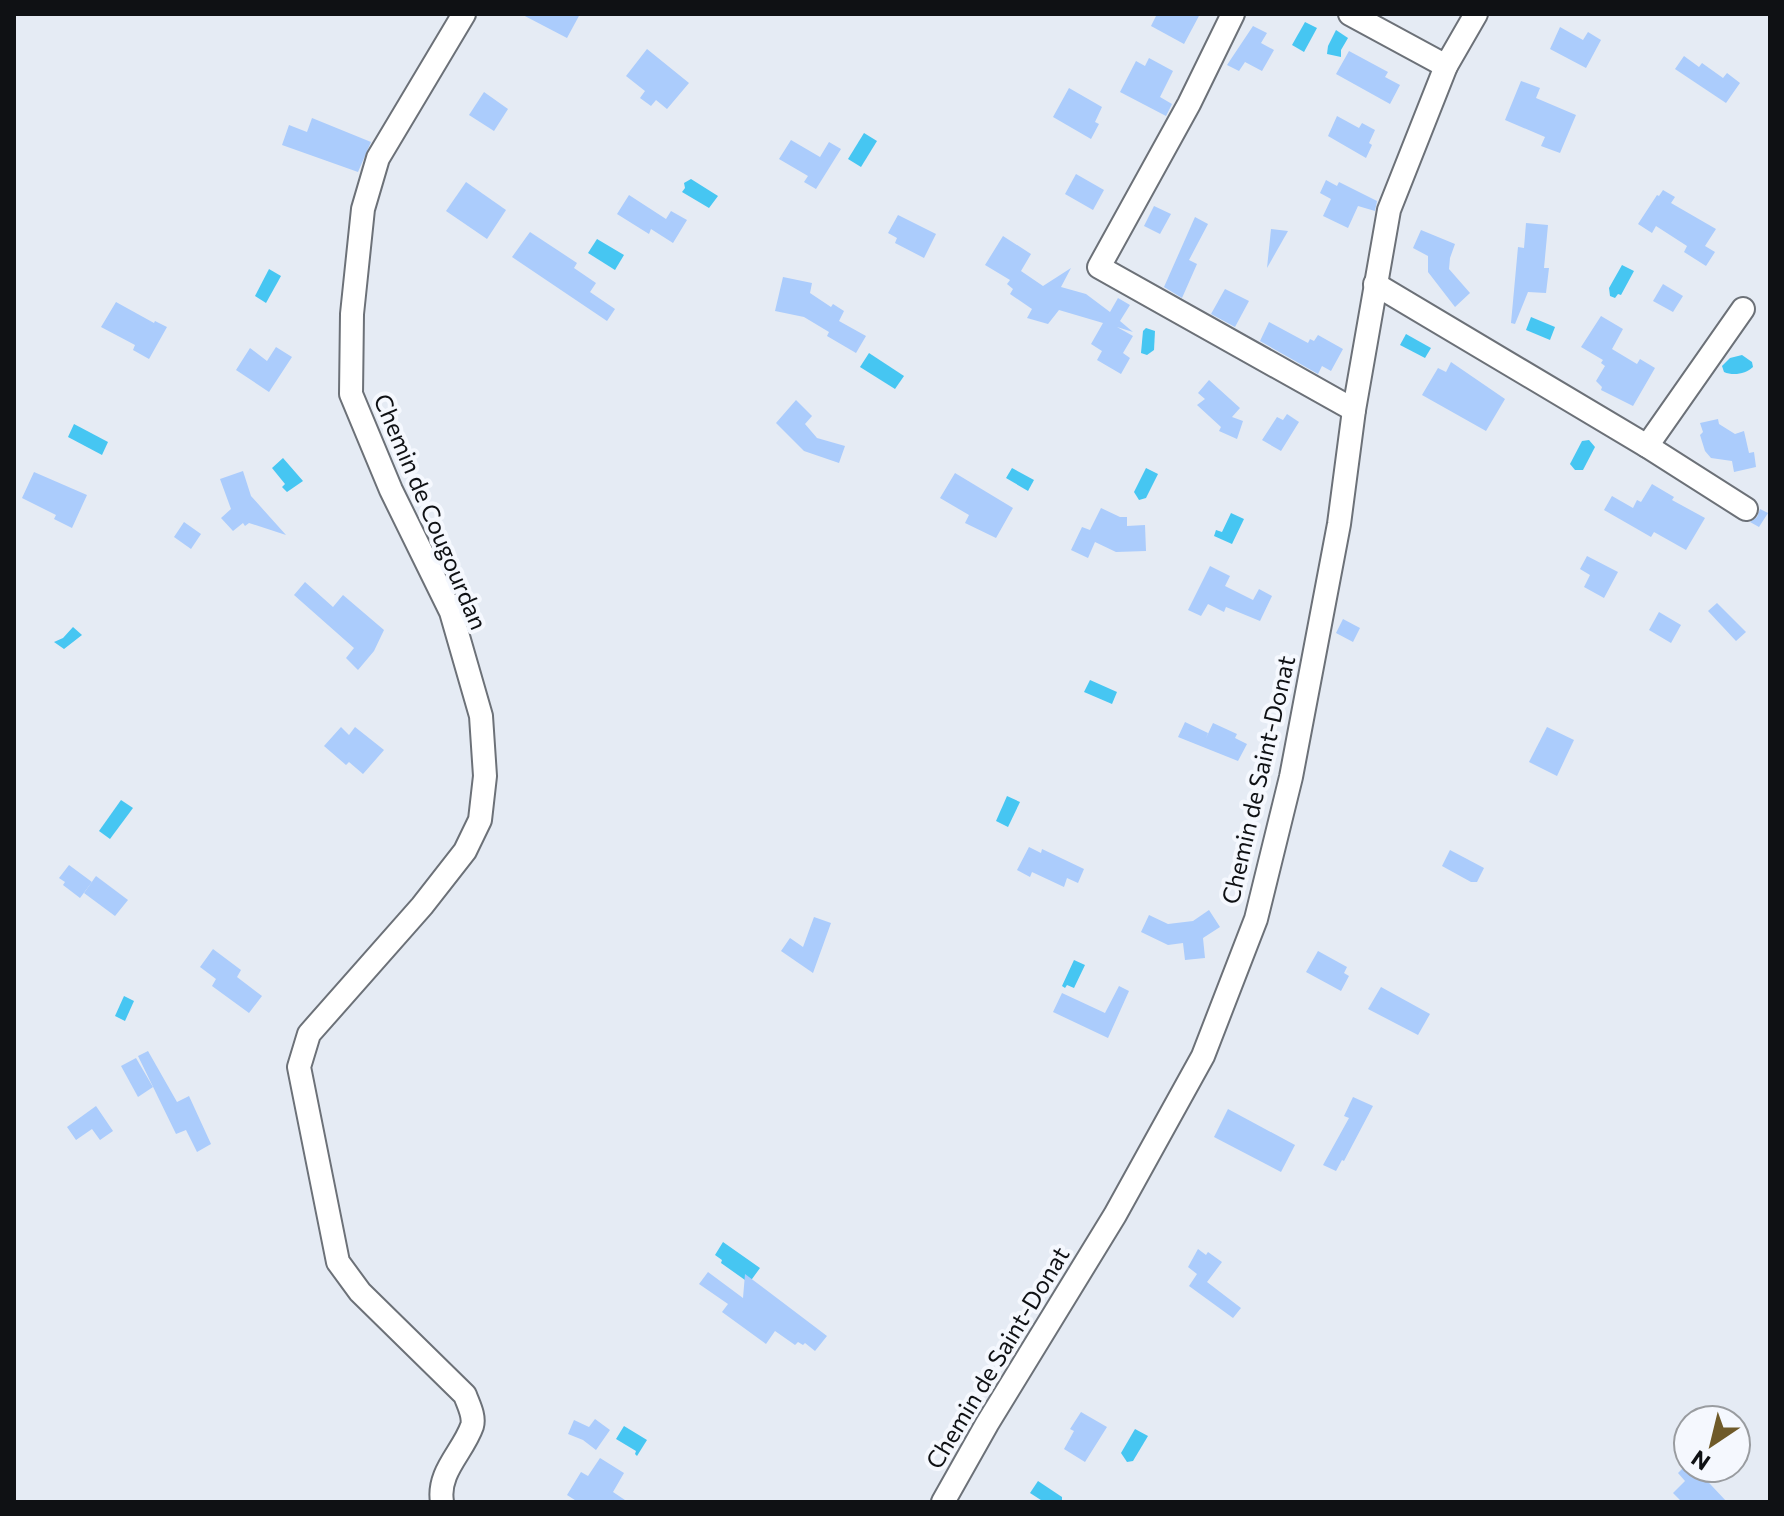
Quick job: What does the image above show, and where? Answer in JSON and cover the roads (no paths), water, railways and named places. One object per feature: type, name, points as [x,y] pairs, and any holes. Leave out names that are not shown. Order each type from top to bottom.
[{"type":"street","name":"Chemin de Cougourdan","points":[[442,1502],[445,1473],[473,1424],[471,1411],[465,1395],[360,1292],[338,1262],[299,1067],[309,1034],[422,906],[465,851],[480,820],[485,776],[481,716],[451,612],[391,490],[351,394],[352,314],[363,209],[378,158],[464,14]]},
{"type":"street","points":[[1233,14],[1189,104],[1099,267],[1354,410]]},
{"type":"street","points":[[1350,14],[1446,66]]},
{"type":"street","name":"Chemin de Saint-Donat","points":[[943,1502],[1115,1215],[1203,1056],[1256,919],[1291,777],[1339,524],[1354,410],[1389,210],[1446,66],[1476,14]]},
{"type":"street","points":[[1375,284],[1647,446],[1746,509]]},
{"type":"street","points":[[1647,446],[1743,309]]},
{"type":"water","points":[[1305,22],[1317,28],[1304,52],[1292,45]]},
{"type":"water","points":[[1336,30],[1348,38],[1341,50],[1341,57],[1327,54]]},
{"type":"water","points":[[864,133],[877,141],[861,167],[848,159]]},
{"type":"water","points":[[691,179],[718,196],[709,208],[682,192],[684,183]]},
{"type":"water","points":[[597,239],[624,255],[615,270],[588,253]]},
{"type":"water","points":[[1622,265],[1634,271],[1621,295],[1615,298],[1610,296],[1609,288]]},
{"type":"water","points":[[269,269],[281,276],[266,303],[255,296]]},
{"type":"water","points":[[1531,317],[1555,327],[1550,340],[1526,330]]},
{"type":"water","points":[[1146,328],[1155,331],[1154,350],[1147,355],[1141,353]]},
{"type":"water","points":[[1406,334],[1431,348],[1425,358],[1400,345]]},
{"type":"water","points":[[869,353],[904,376],[895,389],[860,367]]},
{"type":"water","points":[[1742,355],[1752,362],[1753,367],[1739,374],[1724,372],[1722,366],[1730,358]]},
{"type":"water","points":[[74,424],[108,442],[102,455],[68,437]]},
{"type":"water","points":[[1589,440],[1595,447],[1583,470],[1575,470],[1570,464],[1582,441]]},
{"type":"water","points":[[283,458],[303,481],[287,492],[282,487],[285,484],[272,468]]},
{"type":"water","points":[[1012,468],[1034,480],[1028,491],[1006,478]]},
{"type":"water","points":[[1146,468],[1158,474],[1146,498],[1139,500],[1134,492]]},
{"type":"water","points":[[1231,513],[1244,519],[1232,544],[1214,536],[1216,530],[1222,532]]},
{"type":"water","points":[[73,627],[82,635],[64,649],[54,642],[63,638]]},
{"type":"water","points":[[1090,680],[1117,692],[1112,704],[1084,692]]},
{"type":"water","points":[[1007,796],[1020,802],[1008,827],[996,821]]},
{"type":"water","points":[[121,800],[133,808],[110,839],[99,831]]},
{"type":"water","points":[[1074,960],[1085,965],[1074,988],[1067,985],[1065,988],[1062,986]]},
{"type":"water","points":[[124,996],[134,1001],[125,1021],[115,1016]]},
{"type":"water","points":[[723,1242],[760,1268],[752,1279],[745,1280],[721,1263],[722,1260],[715,1255]]},
{"type":"water","points":[[624,1426],[647,1440],[637,1456],[636,1451],[616,1439]]},
{"type":"water","points":[[1135,1429],[1148,1436],[1133,1461],[1127,1462],[1121,1453]]},
{"type":"water","points":[[1038,1481],[1062,1497],[1062,1502],[1044,1502],[1030,1493]]}]
